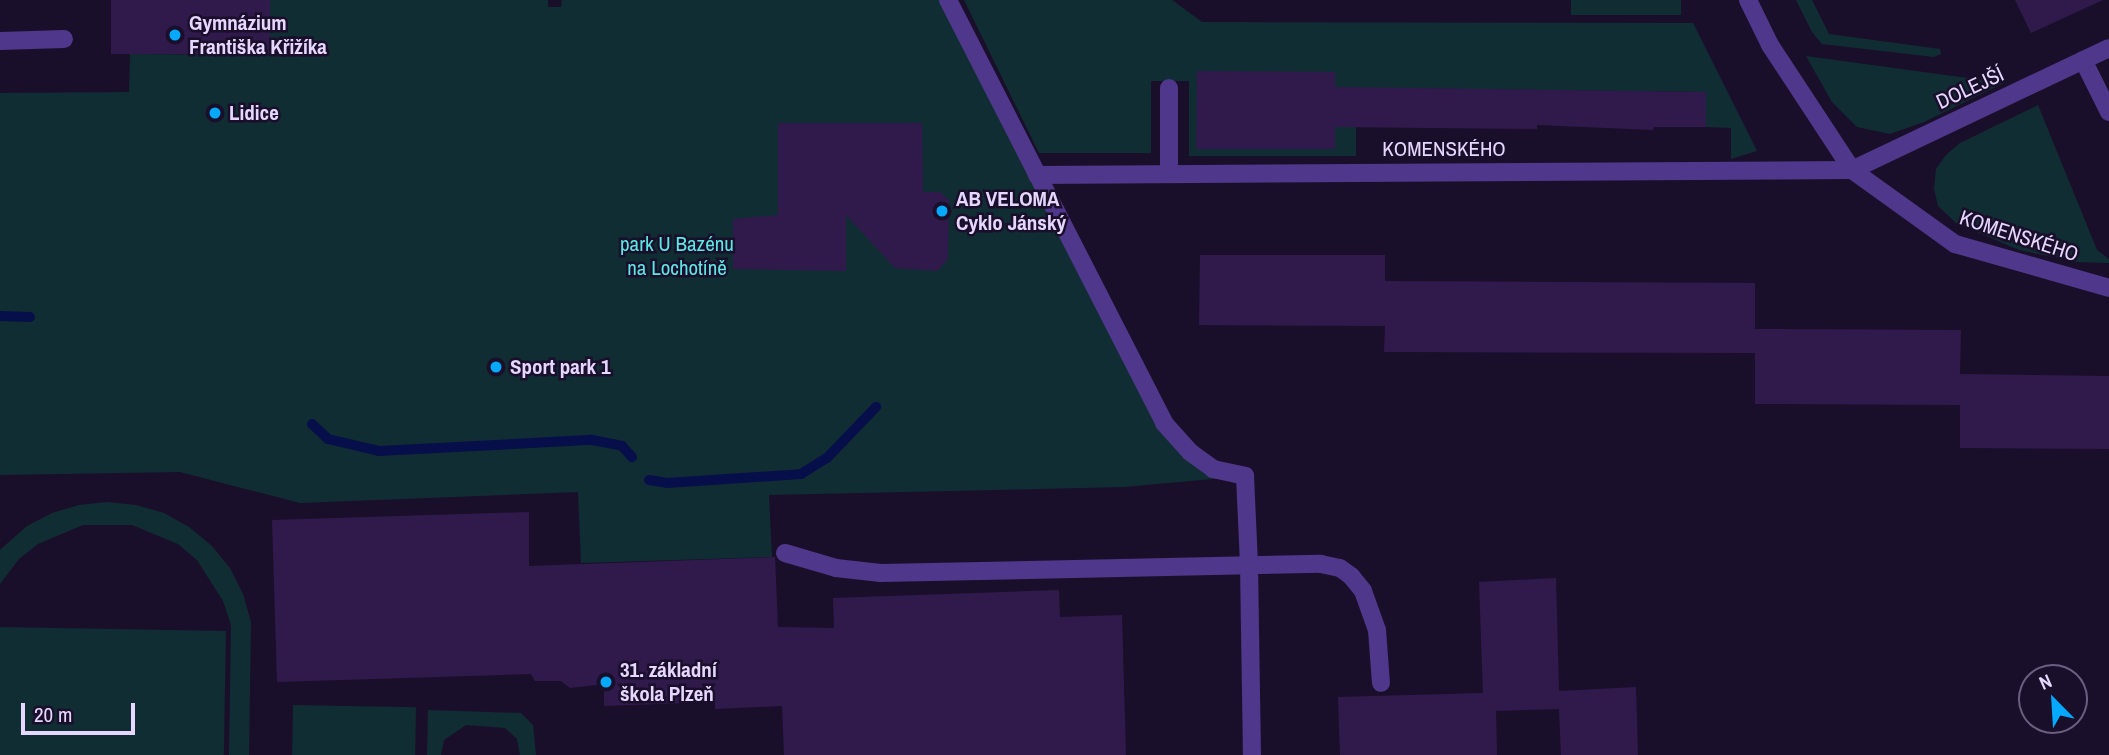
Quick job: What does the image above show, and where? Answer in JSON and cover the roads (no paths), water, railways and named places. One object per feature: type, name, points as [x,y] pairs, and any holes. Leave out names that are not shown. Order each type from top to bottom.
[{"type":"street","points":[[948,0],[1164,423],[1190,452],[1213,469],[1245,476],[1252,755]]},
{"type":"street","name":"KOMENSKÉHO","points":[[1748,0],[1770,45],[1852,170],[1955,244],[2109,288]]},
{"type":"street","points":[[0,41],[64,39]]},
{"type":"street","name":"DOLEJŠÍ","points":[[1852,170],[2109,48]]},
{"type":"street","points":[[2082,60],[2109,112]]},
{"type":"street","points":[[1169,88],[1169,174]]},
{"type":"street","name":"KOMENSKÉHO","points":[[1037,175],[1852,170]]},
{"type":"street","points":[[785,553],[836,568],[881,573],[1321,564],[1340,568],[1351,576],[1363,591],[1377,630],[1381,683]]},
{"type":"waterway","points":[[0,316],[30,317]]},
{"type":"waterway","points":[[649,480],[667,483],[801,474],[827,458],[876,407]]},
{"type":"waterway","points":[[312,424],[328,439],[379,451],[592,440],[622,446],[632,457]]},
{"type":"place","name":"Gymnázium Františka Křižíka","points":[[175,35]]},
{"type":"place","name":"Lidice","points":[[215,113]]},
{"type":"place","name":"AB VELOMA Cyklo Jánský","points":[[942,211]]},
{"type":"place","name":"Sport park 1","points":[[496,367]]},
{"type":"place","name":"31. základní škola Plzeň","points":[[606,682]]},
{"type":"park label","name":"park U Bazénu na Lochotíně","points":[[677,256]]}]
